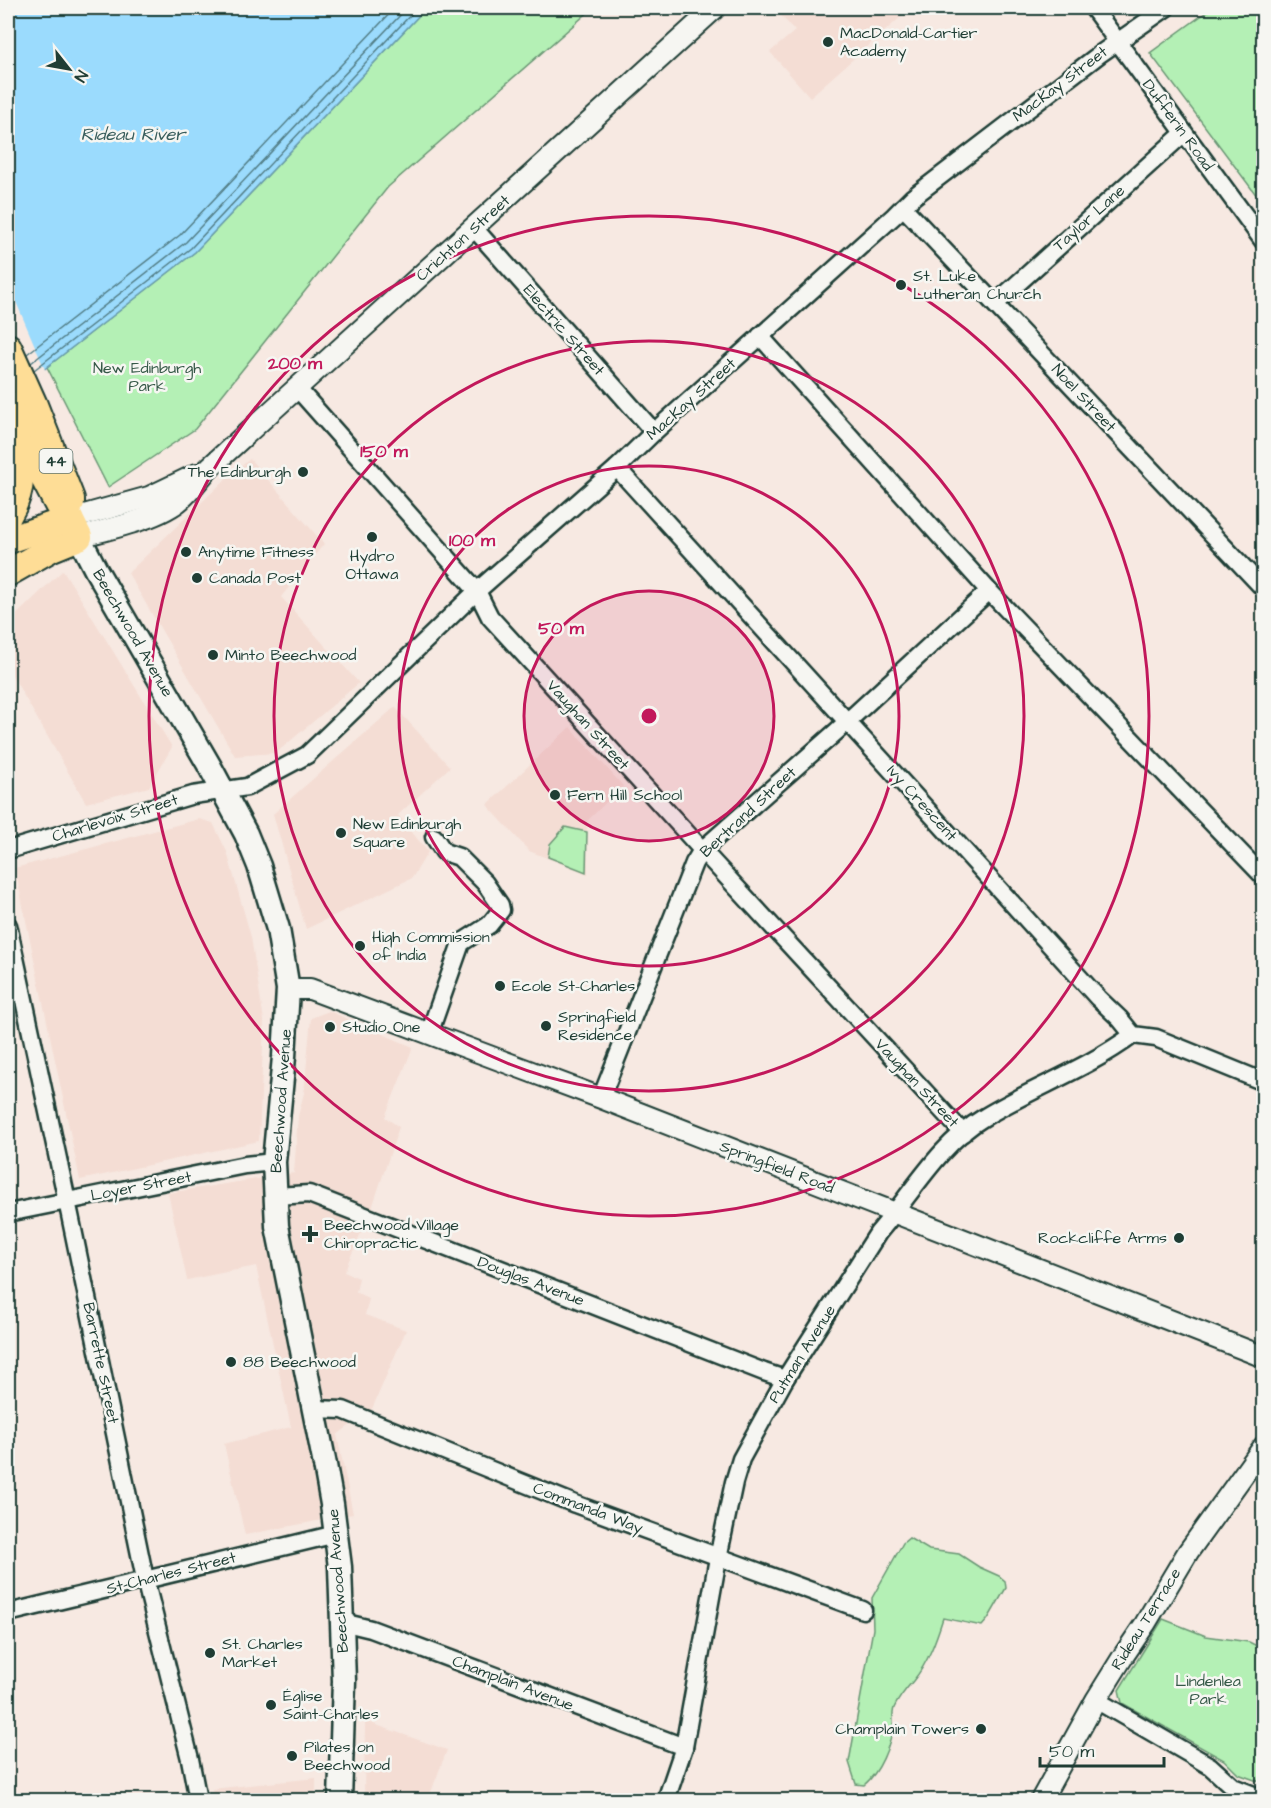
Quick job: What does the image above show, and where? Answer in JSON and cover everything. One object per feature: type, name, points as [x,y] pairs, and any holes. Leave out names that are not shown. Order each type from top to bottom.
[{"type":"main road","name":"44","points":[[8,347],[19,410],[58,505],[75,528]]},
{"type":"main road","points":[[8,516],[16,501],[21,469],[19,410]]},
{"type":"main road","points":[[8,540],[75,528]]},
{"type":"main road","points":[[8,573],[52,548],[75,528]]},
{"type":"main road","name":"Beechwood Avenue","points":[[75,528],[96,570],[209,765],[246,834],[259,866],[278,929],[288,989],[274,1162],[277,1226],[332,1504],[340,1562],[344,1681],[340,1800]]},
{"type":"street","name":"Crichton Street","points":[[75,528],[170,489],[210,467],[716,8]]},
{"type":"street","name":"Dufferin Road","points":[[1093,8],[1263,242]]},
{"type":"street","name":"MacKay Street","points":[[223,790],[247,787],[307,755],[477,591],[617,468],[913,197],[992,135],[1166,8]]},
{"type":"street","name":"Taylor Lane","points":[[995,304],[1184,133]]},
{"type":"street","name":"Noel Street","points":[[903,207],[1263,589]]},
{"type":"street","name":"Electric Street","points":[[474,228],[654,432]]},
{"type":"street","points":[[760,336],[989,591],[1263,877]]},
{"type":"street","name":"Vaughan Street","points":[[297,388],[477,591],[490,617],[963,1133]]},
{"type":"street","name":"Ivy Crescent","points":[[617,468],[1098,998],[1120,1018],[1133,1035]]},
{"type":"street","name":"Bertrand Street","points":[[602,1098],[694,863],[702,850],[848,721],[989,591]]},
{"type":"street","name":"Charlevoix Street","points":[[8,850],[193,795],[223,790]]},
{"type":"street","points":[[429,1034],[461,943],[489,925],[501,910],[485,883],[459,857],[444,852],[434,837]]},
{"type":"street","name":"Barrette Street","points":[[8,925],[145,1579],[198,1800]]},
{"type":"street","name":"Springfield Road","points":[[288,989],[310,989],[602,1098],[1263,1357]]},
{"type":"street","points":[[1133,1035],[1156,1038],[1263,1082]]},
{"type":"street","name":"Putman Avenue","points":[[666,1800],[684,1747],[734,1482],[741,1459],[785,1379],[878,1233],[940,1153],[983,1118],[1111,1052],[1133,1035]]},
{"type":"street","name":"Loyer Street","points":[[8,1213],[245,1165],[274,1162]]},
{"type":"street","name":"Douglas Avenue","points":[[276,1196],[309,1194],[785,1379]]},
{"type":"street","name":"Commanda Way","points":[[314,1409],[343,1410],[575,1504],[863,1610]]},
{"type":"street","name":"Rideau Terrace","points":[[1041,1800],[1096,1700],[1188,1552],[1263,1446]]},
{"type":"street","name":"St-Charles Street","points":[[8,1613],[336,1534]]},
{"type":"street","name":"Champlain Avenue","points":[[342,1622],[371,1629],[684,1747]]},
{"type":"street","points":[[1096,1700],[1210,1766],[1234,1794],[1263,1799]]},
{"type":"shaded area","name":"MacDonald-Cartier Academy","points":[[774,8],[861,8],[863,10],[866,8],[895,8],[902,16],[810,97],[770,52],[795,31]]},
{"type":"shaded area","points":[[250,459],[324,544],[281,597],[359,683],[276,753],[235,756],[128,573],[229,476]]},
{"type":"shaded area","points":[[63,570],[172,747],[149,787],[86,803],[8,668],[8,623]]},
{"type":"shaded area","name":"New Edinburgh Square","points":[[395,707],[450,767],[398,815],[428,852],[412,878],[306,929],[273,814]]},
{"type":"shaded area","name":"Fern Hill School","points":[[570,727],[623,786],[587,821],[588,874],[529,851],[487,805]]},
{"type":"shaded area","points":[[199,819],[213,823],[227,852],[251,937],[264,1021],[259,1141],[80,1180],[15,868]]},
{"type":"shaded area","points":[[329,1011],[413,1047],[385,1117],[399,1127],[373,1205],[344,1272],[359,1278],[356,1292],[369,1299],[365,1315],[406,1330],[372,1409],[337,1435],[353,1514],[245,1535],[224,1444],[291,1427],[256,1266],[187,1280],[168,1193],[294,1173],[298,1116],[304,1093],[311,1018]]},
{"type":"shaded area","points":[[365,1721],[447,1750],[428,1800],[364,1800]]},
{"type":"shaded area","points":[[316,1778],[316,1800],[214,1800],[212,1789]]},
{"type":"green space","name":"New Edinburgh Park","points":[[426,8],[593,8],[388,187],[195,429],[108,487],[47,367],[195,252]]},
{"type":"green space","points":[[1212,8],[1263,8],[1263,204],[1150,53]]},
{"type":"green space","points":[[565,827],[587,832],[586,872],[548,857],[550,844]]},
{"type":"green space","points":[[909,1538],[929,1550],[959,1554],[999,1576],[1005,1581],[1006,1588],[982,1626],[943,1618],[927,1659],[894,1708],[892,1734],[879,1766],[864,1785],[856,1784],[849,1762],[873,1629],[872,1598],[903,1543]]},
{"type":"green space","name":"Lindenlea Park","points":[[1163,1619],[1206,1636],[1249,1642],[1263,1649],[1263,1783],[1238,1774],[1224,1760],[1122,1703],[1119,1690]]},
{"type":"water","name":"Rideau River","points":[[8,8],[426,8],[195,252],[47,367],[8,401]]},
{"type":"pier","points":[[8,283],[46,372],[8,404]]},
{"type":"place","name":"MacDonald-Cartier Academy","points":[[828,42]]},
{"type":"place","name":"St. Luke Lutheran Church","points":[[901,285]]},
{"type":"place","name":"The Edinburgh","points":[[303,472]]},
{"type":"place","name":"Hydro Ottawa","points":[[372,537]]},
{"type":"place","name":"Anytime Fitness","points":[[186,552]]},
{"type":"place","name":"Canada Post","points":[[197,578]]},
{"type":"place","name":"Minto Beechwood","points":[[213,655]]},
{"type":"place","name":"Fern Hill School","points":[[555,795]]},
{"type":"place","name":"New Edinburgh Square","points":[[341,833]]},
{"type":"place","name":"High Commission of India","points":[[360,946]]},
{"type":"place","name":"Ecole St-Charles","points":[[500,986]]},
{"type":"place","name":"Springfield Residence","points":[[546,1026]]},
{"type":"place","name":"Studio One","points":[[330,1027]]},
{"type":"place","name":"Beechwood Village Chiropractic","points":[[310,1234]]},
{"type":"place","name":"Rockcliffe Arms","points":[[1179,1238]]},
{"type":"place","name":"88 Beechwood","points":[[231,1362]]},
{"type":"place","name":"St. Charles Market","points":[[210,1653]]},
{"type":"place","name":"Église Saint-Charles","points":[[271,1705]]},
{"type":"place","name":"Champlain Towers","points":[[981,1729]]},
{"type":"place","name":"Pilates on Beechwood","points":[[292,1756]]}]
